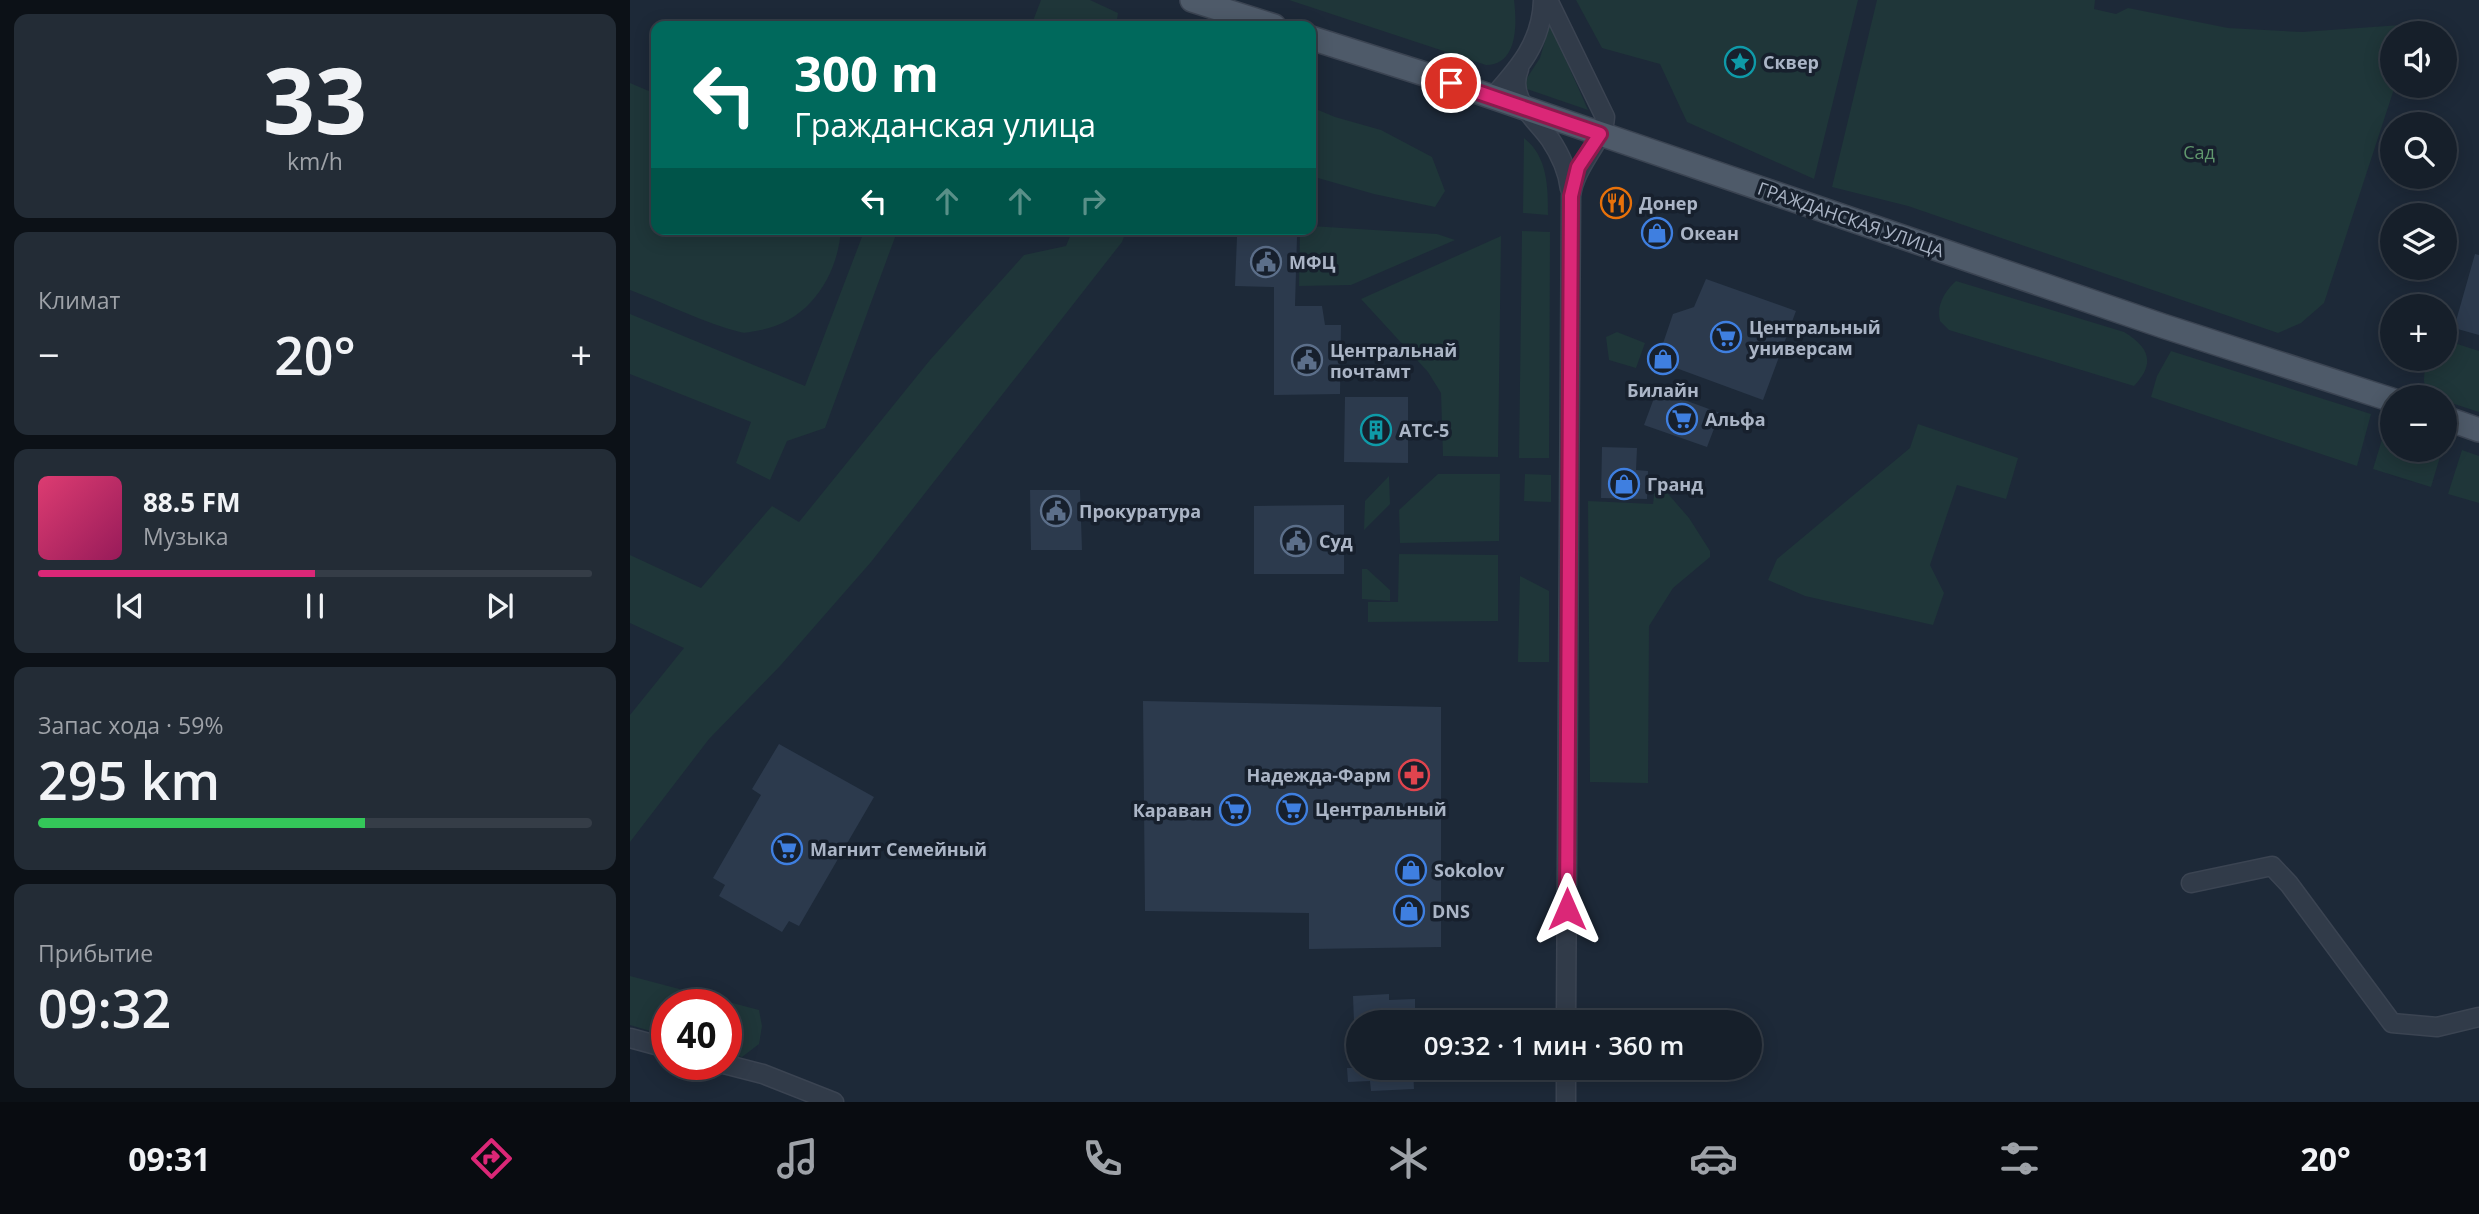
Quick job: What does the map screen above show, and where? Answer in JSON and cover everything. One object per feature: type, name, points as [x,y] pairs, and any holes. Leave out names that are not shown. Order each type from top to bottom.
[{"type":"main road","points":[[1192,0],[1258,21]]},
{"type":"main road","name":"ГРАЖДАНСКАЯ УЛИЦА","points":[[1316,40],[1493,97],[2164,326],[2380,396]]},
{"type":"main road","points":[[2457,422],[2479,430]]},
{"type":"street","points":[[1545,0],[1535,40],[1515,79],[1516,91],[1525,108],[1551,141],[1564,165],[1571,196],[1566,1010]]},
{"type":"street","points":[[1545,0],[1602,107],[1626,142]]},
{"type":"street","points":[[1493,97],[1519,69]]},
{"type":"street","points":[[1571,196],[1578,167],[1604,126],[1602,107]]},
{"type":"street","points":[[1551,141],[1551,129],[1568,123]]},
{"type":"street","points":[[2191,883],[2272,866],[2289,884],[2392,1023],[2437,1027],[2479,1017]]},
{"type":"street","points":[[630,1038],[651,1044]]},
{"type":"street","points":[[742,1069],[763,1074],[834,1102]]},
{"type":"street","points":[[1566,1080],[1566,1102]]},
{"type":"green space","points":[[1041,0],[1090,0],[1118,13],[1117,21],[1033,21]]},
{"type":"green space","points":[[1289,0],[1514,0],[1515,31],[1510,51],[1497,63],[1486,65]]},
{"type":"green space","points":[[1576,0],[1858,0],[1814,179],[1687,122],[1660,64],[1602,48]]},
{"type":"green space","name":"Сад","points":[[1877,0],[2095,0],[2094,9],[2116,14],[2128,8],[2228,28],[2302,32],[2380,26],[2380,98],[2391,98],[2386,112],[2380,112],[2380,132],[2324,303],[2301,323],[2278,333],[1908,206],[1832,187]]},
{"type":"green space","points":[[1550,24],[1588,110],[1521,87],[1540,58]]},
{"type":"green space","points":[[630,83],[651,92],[651,235],[840,235],[834,263],[818,294],[793,317],[761,330],[742,333],[630,290]]},
{"type":"green space","points":[[1316,109],[1381,130],[1432,157],[1445,191],[1435,207],[1316,177]]},
{"type":"green space","points":[[1524,138],[1542,163],[1547,183],[1548,215],[1523,213]]},
{"type":"green space","points":[[1316,226],[1437,234],[1455,240],[1351,285],[1299,286],[1300,235],[1316,235]]},
{"type":"green space","points":[[1522,231],[1550,232],[1549,458],[1519,458]]},
{"type":"green space","points":[[863,235],[896,235],[825,428],[787,441],[770,480],[736,463],[751,422],[630,374],[630,314],[805,386]]},
{"type":"green space","points":[[1071,235],[1125,235],[1122,242],[871,562],[780,666],[709,739],[630,842],[630,715],[684,648],[630,623],[630,555],[701,588],[772,506],[799,522],[930,360],[1024,255],[1066,246]]},
{"type":"green space","points":[[1501,236],[1498,457],[1443,456],[1441,393],[1428,372],[1361,299]]},
{"type":"green space","points":[[1956,281],[2124,332],[2144,350],[2147,356],[2145,370],[2134,386],[1949,330],[1940,321],[1939,309],[1945,294]]},
{"type":"green space","points":[[1617,332],[1645,343],[1636,368],[1609,360],[1606,337]]},
{"type":"green space","points":[[2457,344],[2479,351],[2479,412],[2457,405],[2457,385],[2425,385],[2425,371],[2457,371]]},
{"type":"green space","points":[[2171,351],[2371,414],[2357,466],[2151,397],[2157,376]]},
{"type":"green space","points":[[1918,424],[2018,458],[2006,499],[1957,485],[1930,565],[1944,593],[1933,625],[1805,596],[1768,580],[1777,559],[1910,448]]},
{"type":"green space","points":[[2380,446],[2380,462],[2438,462],[2431,487],[2373,469]]},
{"type":"green space","points":[[2462,450],[2479,456],[2479,503],[2448,494]]},
{"type":"green space","points":[[1438,474],[1500,474],[1499,541],[1400,543],[1399,510]]},
{"type":"green space","points":[[1525,474],[1551,475],[1551,502],[1524,501]]},
{"type":"green space","points":[[1389,476],[1390,504],[1364,530],[1365,501]]},
{"type":"green space","points":[[1656,480],[1689,518],[1710,551],[1710,557],[1673,588],[1649,626],[1648,783],[1590,782],[1588,501],[1653,504]]},
{"type":"green space","points":[[1399,554],[1498,555],[1498,621],[1368,622],[1368,602],[1398,602]]},
{"type":"green space","points":[[1362,569],[1367,569],[1390,590],[1390,601],[1362,599]]},
{"type":"green space","points":[[1520,576],[1549,591],[1549,662],[1518,662]]},
{"type":"green space","points":[[630,976],[679,989],[651,989],[651,1031],[630,1025]]},
{"type":"green space","points":[[742,1006],[759,1010],[762,1026],[759,1044],[742,1057]]},
{"type":"building","name":"Центральнай почтамт","points":[[1237,237],[1297,237],[1295,306],[1322,306],[1325,325],[1341,325],[1340,394],[1274,395],[1274,287],[1235,286]]},
{"type":"building","points":[[2475,254],[2479,255],[2479,335],[2457,329],[2457,317]]},
{"type":"building","name":"Центральный универсам","points":[[1706,279],[1796,311],[1763,400],[1657,361],[1673,314],[1694,307]]},
{"type":"building","name":"Альфа","points":[[1657,390],[1720,413],[1707,447],[1644,425]]},
{"type":"building","name":"АТС-5","points":[[1345,397],[1408,397],[1408,463],[1344,462]]},
{"type":"building","name":"Гранд","points":[[1602,447],[1637,448],[1636,470],[1648,471],[1647,499],[1601,498]]},
{"type":"building","name":"Прокуратура","points":[[1030,490],[1080,490],[1082,550],[1031,550]]},
{"type":"building","name":"Суд","points":[[1344,505],[1344,574],[1254,574],[1254,506]]},
{"type":"building","name":"Центральный","points":[[1143,701],[1441,707],[1441,947],[1309,949],[1309,913],[1145,911]]},
{"type":"building","name":"Магнит Семейный","points":[[779,744],[874,797],[799,926],[789,921],[782,932],[719,896],[725,885],[713,878],[761,795],[752,789]]},
{"type":"building","points":[[1389,994],[1389,1000],[1415,999],[1415,1010],[1354,1010],[1353,996]]},
{"type":"building","points":[[1348,1080],[1414,1080],[1414,1089],[1371,1091],[1370,1081]]},
{"type":"place","name":"Сквер","points":[[1740,62]]},
{"type":"place","name":"Донер","points":[[1616,203]]},
{"type":"place","name":"Океан","points":[[1657,233]]},
{"type":"place","name":"МФЦ","points":[[1266,262]]},
{"type":"place","name":"Центральный универсам","points":[[1726,337]]},
{"type":"place","name":"Билайн","points":[[1663,359]]},
{"type":"place","name":"Центральнай почтамт","points":[[1307,360]]},
{"type":"place","name":"Альфа","points":[[1682,419]]},
{"type":"place","name":"АТС-5","points":[[1376,430]]},
{"type":"place","name":"Гранд","points":[[1624,484]]},
{"type":"place","name":"Прокуратура","points":[[1056,511]]},
{"type":"place","name":"Суд","points":[[1296,541]]},
{"type":"place","name":"Надежда-Фарм","points":[[1414,775]]},
{"type":"place","name":"Центральный","points":[[1292,809]]},
{"type":"place","name":"Караван","points":[[1235,810]]},
{"type":"place","name":"Магнит Семейный","points":[[787,849]]},
{"type":"place","name":"Sokolov","points":[[1411,870]]},
{"type":"place","name":"DNS","points":[[1409,911]]},
{"type":"route","points":[[1451,83],[1600,134],[1578,167],[1571,196],[1567,909]]}]
